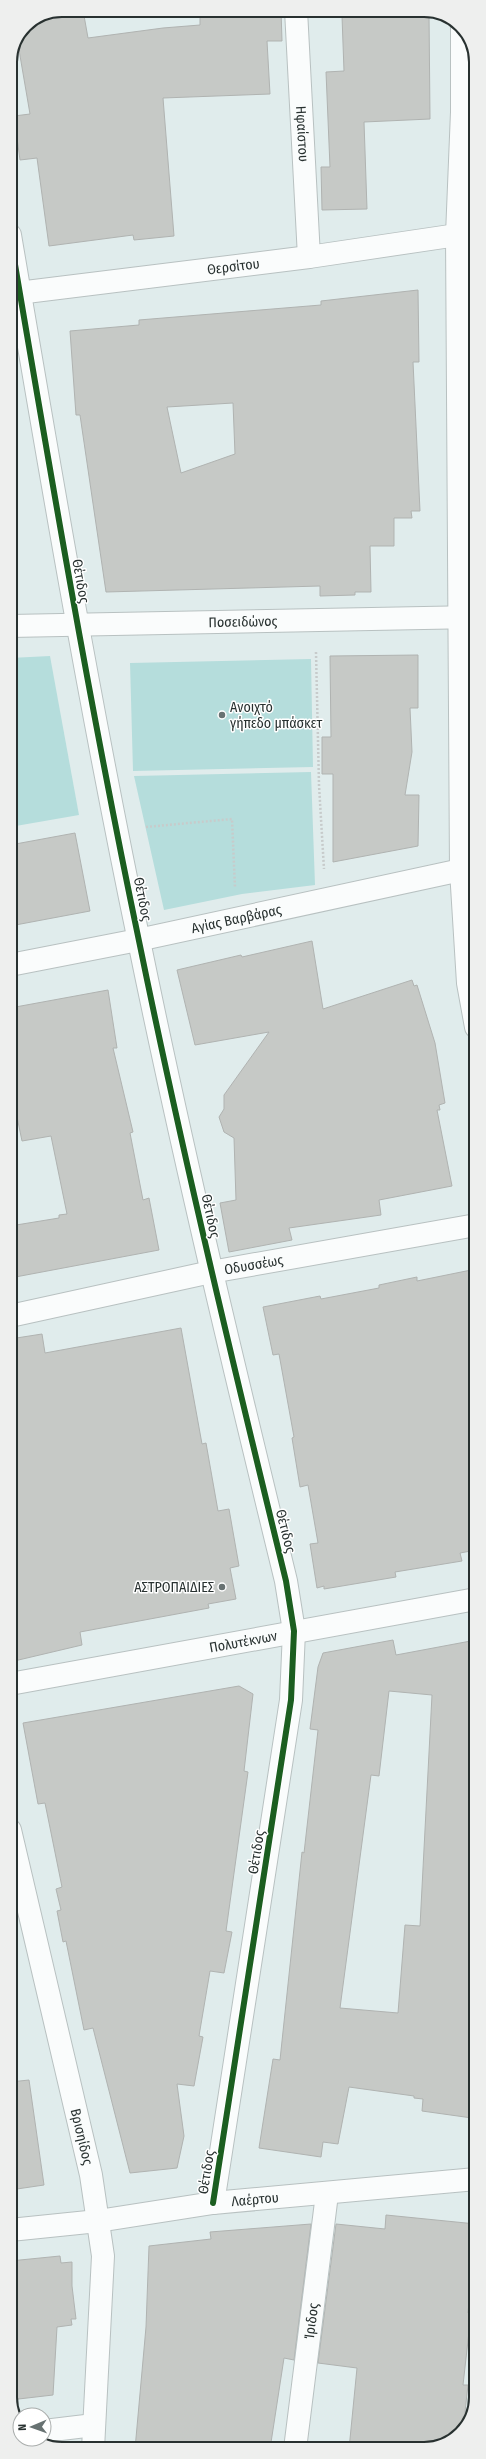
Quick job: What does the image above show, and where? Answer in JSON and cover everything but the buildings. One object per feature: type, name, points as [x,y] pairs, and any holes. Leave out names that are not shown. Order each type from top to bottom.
[{"type":"street","name":"Ηφαίστου","points":[[296,17],[309,257]]},
{"type":"street","points":[[463,40],[469,112],[457,235],[468,617],[461,870],[469,988]]},
{"type":"street","name":"Θερσίτου","points":[[17,294],[309,257],[457,235]]},
{"type":"street","name":"Θέτιδος","points":[[17,305],[76,625],[138,940],[211,1272],[286,1581],[294,1631],[292,1700],[213,2203]]},
{"type":"street","name":"Ποσειδώνος","points":[[17,626],[468,617]]},
{"type":"street","name":"Αγίας Βαρβάρας","points":[[17,964],[138,940],[461,870]]},
{"type":"street","name":"Οδυσσέως","points":[[17,1314],[211,1272],[469,1226]]},
{"type":"street","name":"Πολυτέκνων","points":[[17,1683],[469,1600]]},
{"type":"street","name":"Βρισηίδος","points":[[17,1860],[91,2175],[103,2256],[93,2442]]},
{"type":"street","name":"Λαέρτου","points":[[17,2229],[98,2221],[213,2203],[327,2194],[469,2180]]},
{"type":"street","name":"Ίριδος","points":[[296,2442],[327,2194]]},
{"type":"street","points":[[52,2430],[94,2425]]},
{"type":"path","points":[[316,620],[319,785],[324,864]]},
{"type":"path","points":[[117,830],[232,819],[235,874]]},
{"type":"shaded area","points":[[50,656],[79,815],[17,826],[17,658]]},
{"type":"shaded area","name":"Ανοιχτό γήπεδο μπάσκετ","points":[[311,659],[313,767],[133,771],[130,663]]},
{"type":"shaded area","points":[[311,772],[315,885],[242,894],[164,910],[134,776]]},
{"type":"cycle path","points":[[17,276],[71,589],[121,853],[191,1182],[286,1581],[294,1631],[291,1700],[213,2203]]},
{"type":"place","name":"Ανοιχτό γήπεδο μπάσκετ","points":[[222,715]]},
{"type":"place","name":"ΑΣΤΡΟΠΑΙΔΙΕΣ","points":[[222,1587]]}]
